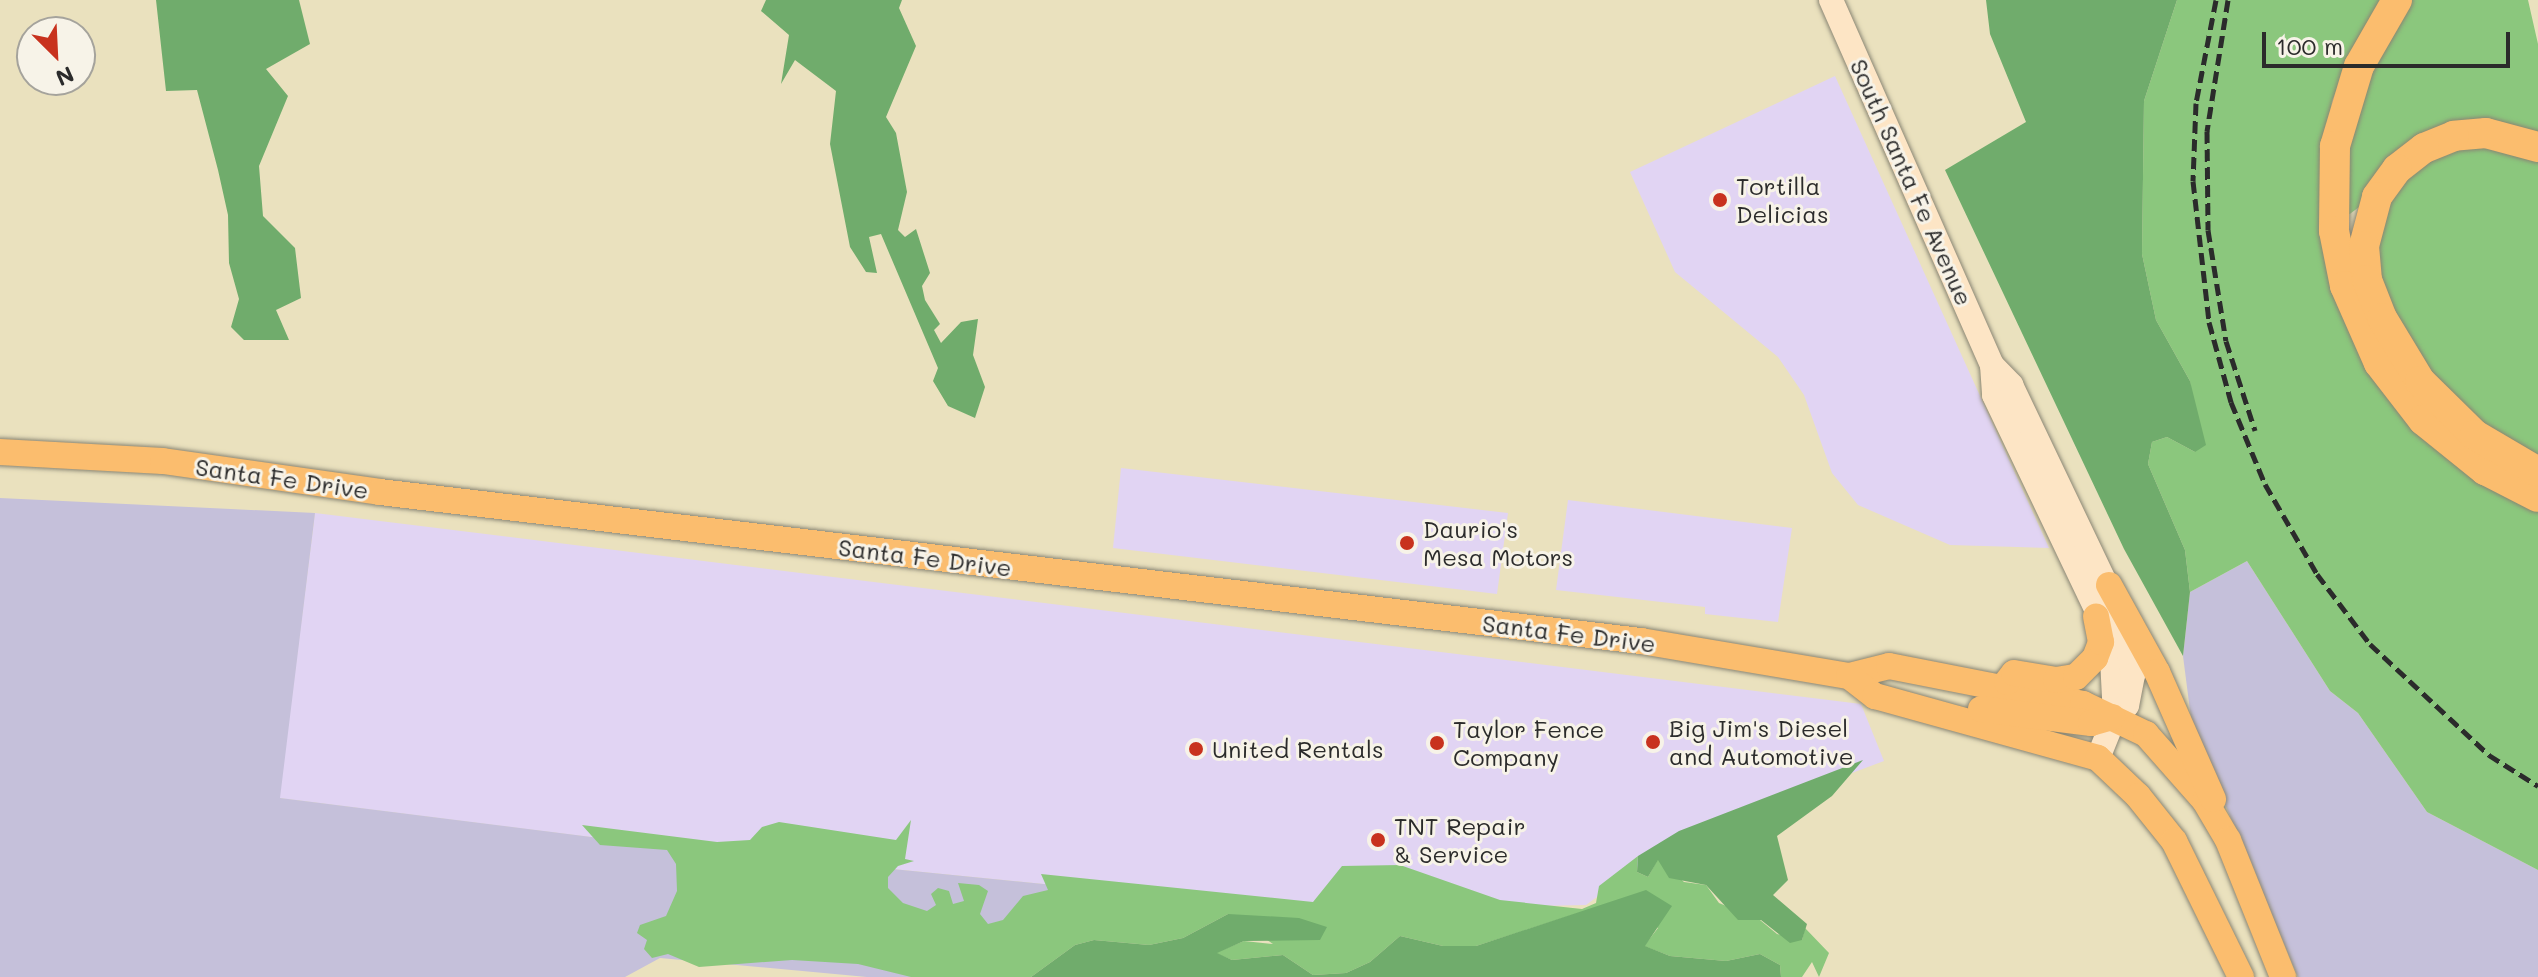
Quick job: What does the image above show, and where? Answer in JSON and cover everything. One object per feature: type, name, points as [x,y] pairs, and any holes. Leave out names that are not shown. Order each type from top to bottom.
[{"type":"highway","points":[[2397,0],[2359,66],[2335,146],[2334,231],[2345,286],[2379,363],[2423,420],[2485,470],[2538,497]]},
{"type":"highway","points":[[2538,147],[2486,133],[2454,136],[2424,148],[2381,189],[2364,246],[2367,280],[2382,318],[2420,381],[2475,435],[2538,472]]},
{"type":"main road","name":"Santa Fe Drive","points":[[0,452],[163,461],[380,492],[1641,641],[1849,676],[1889,666],[2083,704],[2115,716],[2146,734],[2205,801],[2228,840]]},
{"type":"main road","points":[[2109,585],[2157,672],[2283,977]]},
{"type":"main road","points":[[2002,688],[2014,673],[2056,680],[2076,677],[2095,658],[2101,642],[2096,616]]},
{"type":"main road","name":"Santa Fe Drive","points":[[1849,676],[1875,696],[2098,758]]},
{"type":"main road","points":[[1914,706],[1963,707],[2091,723],[2115,716]]},
{"type":"main road","points":[[2098,758],[2138,796],[2174,841],[2241,977]]},
{"type":"street","name":"South Santa Fe Avenue","points":[[1831,0],[1992,365],[2011,385],[2109,585],[2123,620],[2133,675],[2127,705],[2115,716]]},
{"type":"street","name":"South Santa Fe Avenue","points":[[1992,365],[1994,395],[2096,616],[2111,640],[2115,716],[2098,758]]},
{"type":"shaded area","points":[[1835,76],[2049,548],[1950,545],[1858,505],[1832,473],[1804,395],[1778,357],[1675,272],[1630,172]]},
{"type":"shaded area","points":[[1121,468],[1508,513],[1497,594],[1113,548]]},
{"type":"shaded area","points":[[0,498],[315,513],[280,798],[671,847],[1164,896],[998,977],[867,977],[660,958],[625,977],[0,977]]},
{"type":"shaded area","points":[[1568,500],[1792,528],[1778,622],[1705,614],[1705,607],[1556,590]]},
{"type":"shaded area","points":[[315,513],[1861,704],[1884,761],[1676,839],[1586,905],[1314,911],[671,847],[279,798]]},
{"type":"shaded area","points":[[2247,561],[2330,691],[2358,713],[2427,812],[2538,870],[2538,977],[2298,977],[2192,726],[2183,656],[2190,592]]},
{"type":"green space","points":[[156,0],[299,0],[310,44],[266,69],[288,96],[259,166],[263,216],[295,248],[301,298],[276,310],[289,340],[244,340],[231,327],[239,299],[229,263],[228,215],[218,170],[197,90],[166,91]]},
{"type":"green space","points":[[766,0],[902,0],[899,8],[916,46],[886,117],[896,133],[907,192],[898,230],[905,237],[916,229],[930,273],[922,286],[925,300],[940,324],[934,330],[941,343],[961,322],[978,319],[973,355],[985,387],[975,418],[948,406],[933,381],[938,368],[881,234],[869,237],[877,273],[866,272],[850,247],[830,144],[836,91],[795,60],[781,84],[789,35],[761,11]]},
{"type":"green space","points":[[1986,0],[2177,0],[2144,101],[2142,254],[2156,320],[2190,381],[2206,445],[2195,452],[2167,437],[2152,442],[2148,464],[2185,550],[2190,592],[2183,656],[2124,549],[1945,170],[2026,122],[1990,34]]},
{"type":"green space","points":[[2177,0],[2383,0],[2359,37],[2332,101],[2320,168],[2323,247],[2538,509],[2538,870],[2427,812],[2358,713],[2330,691],[2247,561],[2190,592],[2185,550],[2148,464],[2152,442],[2167,437],[2195,452],[2190,381],[2156,320],[2142,254],[2144,101]]},
{"type":"green space","points":[[2410,0],[2528,0],[2538,44],[2538,136],[2474,122],[2347,216],[2345,150],[2377,53]]},
{"type":"green space","points":[[2483,146],[2538,160],[2538,458],[2484,429],[2432,377],[2379,284],[2376,243],[2394,186],[2450,148]]},
{"type":"green space","points":[[1863,760],[1832,796],[1777,836],[1788,880],[1773,895],[1807,924],[1802,940],[1790,943],[1761,920],[1738,920],[1706,885],[1669,878],[1658,860],[1648,877],[1637,872],[1638,856],[1679,831]]},
{"type":"green space","points":[[911,820],[905,859],[914,861],[898,866],[888,877],[888,888],[903,903],[927,911],[936,905],[931,894],[938,888],[949,891],[953,904],[964,901],[958,883],[979,885],[988,891],[980,914],[988,924],[1003,920],[1023,896],[1048,890],[1041,874],[1313,902],[1342,866],[1400,865],[1500,900],[1582,909],[1596,903],[1599,886],[1638,856],[1637,872],[1648,877],[1658,859],[1684,882],[1706,885],[1719,903],[1760,920],[1777,934],[1802,940],[1805,928],[1829,953],[1819,977],[1812,962],[1802,977],[1781,977],[1780,965],[1760,954],[1726,961],[1670,956],[1644,946],[1658,928],[1622,899],[1476,946],[1443,946],[1400,936],[1370,962],[1346,973],[1313,975],[1283,955],[1232,960],[1215,953],[1244,941],[1273,944],[1228,914],[1183,938],[1149,945],[1094,940],[1075,945],[1031,977],[911,977],[858,964],[792,960],[699,967],[668,954],[652,958],[644,949],[647,940],[637,933],[640,925],[666,916],[677,891],[676,864],[667,850],[600,845],[582,825],[717,842],[750,840],[762,827],[779,822],[896,840]]},
{"type":"green space","points":[[1646,890],[1672,906],[1645,946],[1670,956],[1726,961],[1760,954],[1780,965],[1781,977],[1031,977],[1075,945],[1094,940],[1149,945],[1183,938],[1228,914],[1299,918],[1327,927],[1320,940],[1244,941],[1217,953],[1232,960],[1283,955],[1313,975],[1346,973],[1370,962],[1400,936],[1443,946],[1476,946]]},
{"type":"railway","points":[[2216,0],[2196,103],[2193,181],[2209,322],[2231,402],[2265,484],[2317,574],[2370,644],[2489,755],[2538,786]]},
{"type":"railway","points":[[2228,0],[2207,131],[2208,230],[2226,341],[2255,430]]},
{"type":"place","name":"Tortilla Delicias","points":[[1720,200]]},
{"type":"place","name":"Daurio's Mesa Motors","points":[[1407,543]]},
{"type":"place","name":"Big Jim's Diesel and Automotive","points":[[1653,742]]},
{"type":"place","name":"Taylor Fence Company","points":[[1437,743]]},
{"type":"place","name":"United Rentals","points":[[1196,749]]},
{"type":"place","name":"TNT Repair & Service","points":[[1378,840]]}]
